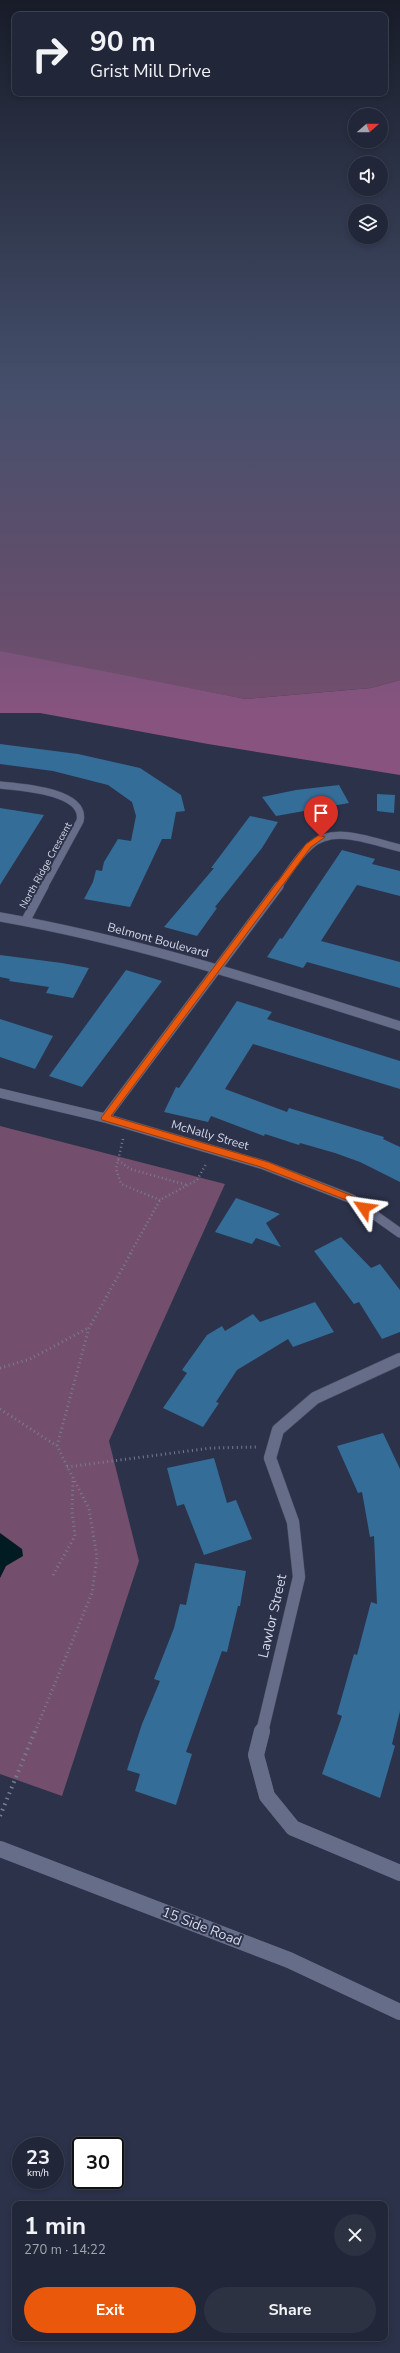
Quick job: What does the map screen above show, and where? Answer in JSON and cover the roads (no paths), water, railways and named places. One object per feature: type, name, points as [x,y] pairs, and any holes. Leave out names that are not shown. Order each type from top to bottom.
[{"type":"street","name":"North Ridge Crescent","points":[[0,785],[66,798],[77,805],[80,810],[80,821],[26,920]]},
{"type":"street","points":[[105,1118],[309,846],[321,837],[346,835],[400,848]]},
{"type":"street","name":"Belmont Boulevard","points":[[0,917],[26,920],[69,929],[217,968],[400,1026]]},
{"type":"street","name":"McNally Street","points":[[0,1093],[105,1118],[264,1165],[352,1199],[400,1233]]},
{"type":"street","name":"Lawlor Street","points":[[400,1359],[315,1398],[278,1430],[270,1458],[293,1522],[299,1577],[256,1755],[267,1796],[293,1828],[400,1873]]},
{"type":"street","name":"15 Side Road","points":[[0,1849],[289,1960],[400,2012]]}]
